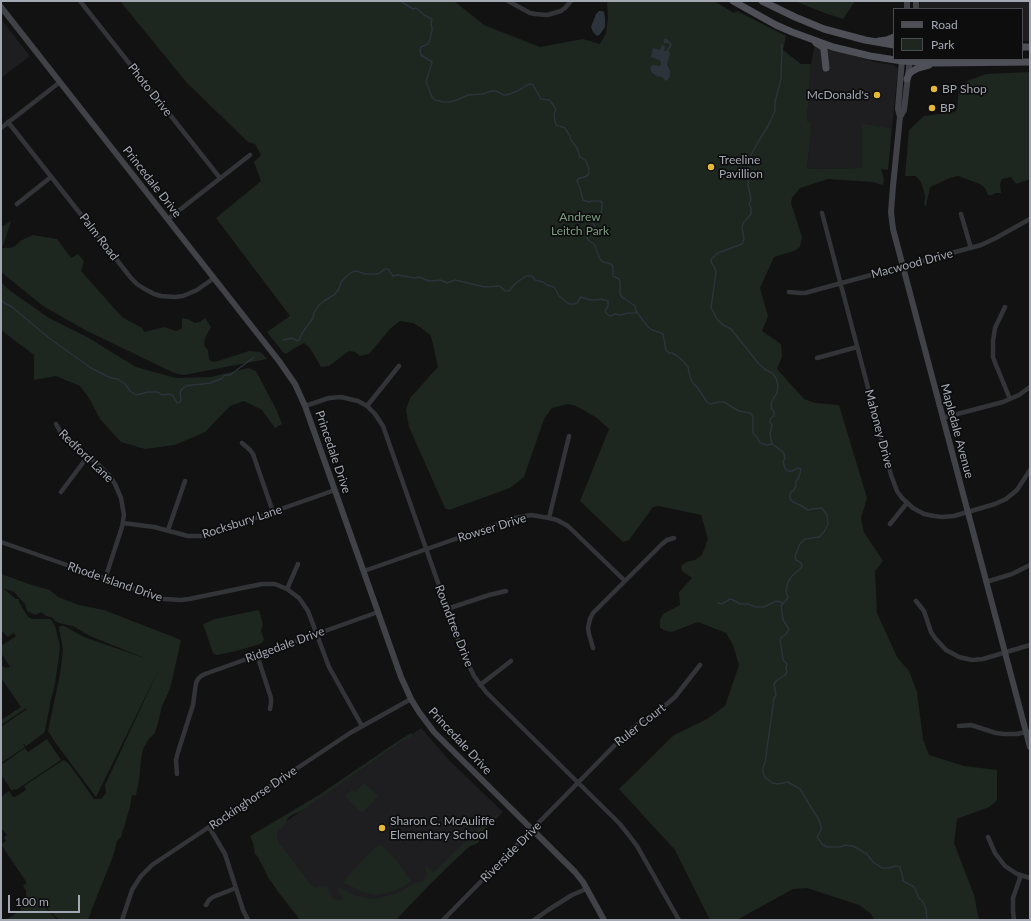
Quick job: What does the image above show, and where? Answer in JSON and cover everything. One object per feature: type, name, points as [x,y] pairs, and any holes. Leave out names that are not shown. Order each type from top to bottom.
[{"type":"main road","points":[[733,1],[776,25],[813,40],[876,57],[893,59]]},
{"type":"main road","points":[[762,1],[795,18],[831,31],[872,42],[893,45]]},
{"type":"main road","points":[[872,42],[887,40],[893,37]]},
{"type":"main road","points":[[813,40],[824,50],[826,68]]},
{"type":"main road","points":[[906,60],[935,63],[1030,62]]},
{"type":"main road","points":[[907,80],[909,74],[913,71],[922,66],[935,63]]},
{"type":"street","name":"Photo Drive","points":[[80,1],[220,178]]},
{"type":"street","points":[[508,1],[530,13],[547,15],[560,11],[571,1]]},
{"type":"street","name":"Princedale Drive","points":[[1,7],[290,375],[305,406],[401,677],[419,712],[434,732],[575,872],[604,920]]},
{"type":"street","name":"Mapledale Avenue","points":[[900,117],[904,110],[907,80],[906,60]]},
{"type":"street","name":"Mapledale Avenue","points":[[906,60],[898,108],[900,117],[891,218],[902,267],[967,512],[1028,732],[1030,747]]},
{"type":"street","points":[[1,128],[60,82]]},
{"type":"street","name":"Palm Road","points":[[8,122],[131,278],[143,288],[161,296],[183,296],[197,290],[214,278]]},
{"type":"street","points":[[168,219],[250,155]]},
{"type":"street","points":[[18,204],[51,177]]},
{"type":"street","name":"Mahoney Drive","points":[[822,213],[891,475],[897,491],[906,503],[920,512],[934,516],[949,516],[967,512],[995,504],[1006,499],[1017,490],[1030,470]]},
{"type":"street","points":[[961,214],[971,248]]},
{"type":"street","name":"Macwood Drive","points":[[789,292],[800,294],[806,293],[981,245],[1030,219]]},
{"type":"street","points":[[1005,307],[995,328],[993,349],[995,361],[1010,399]]},
{"type":"street","points":[[817,358],[857,347]]},
{"type":"street","points":[[367,406],[399,366]]},
{"type":"street","points":[[942,418],[993,405],[1019,395],[1030,387]]},
{"type":"street","name":"Roundtree Drive","points":[[305,406],[325,399],[341,397],[358,400],[375,414],[382,426],[468,666],[480,685],[628,834],[637,846],[679,920]]},
{"type":"street","name":"Redford Lane","points":[[56,424],[65,438],[102,468],[115,484],[120,494],[124,515],[122,531],[105,579]]},
{"type":"street","points":[[549,518],[569,436]]},
{"type":"street","points":[[242,443],[253,454],[273,512]]},
{"type":"street","points":[[61,492],[88,456]]},
{"type":"street","points":[[168,530],[186,481]]},
{"type":"street","name":"Rocksbury Lane","points":[[123,523],[154,527],[188,536],[201,536],[335,490]]},
{"type":"street","points":[[890,524],[906,503]]},
{"type":"street","name":"Rowser Drive","points":[[364,571],[514,518],[531,516],[549,518],[571,528],[625,581]]},
{"type":"street","points":[[593,648],[588,631],[591,616],[662,544],[667,540],[674,538]]},
{"type":"street","name":"Rhode Island Drive","points":[[1,542],[164,599],[189,599],[262,584],[275,584],[287,588]]},
{"type":"street","points":[[298,564],[287,588],[299,598],[310,614],[329,667],[362,726]]},
{"type":"street","points":[[986,582],[1012,574],[1030,565]]},
{"type":"street","points":[[447,609],[485,596],[506,591]]},
{"type":"street","points":[[916,601],[920,604],[924,611],[934,638],[952,654],[967,659],[976,660],[1030,645]]},
{"type":"street","name":"Ridgedale Drive","points":[[177,774],[177,756],[193,705],[196,683],[199,677],[378,612]]},
{"type":"street","points":[[257,655],[271,698],[270,709]]},
{"type":"street","points":[[480,685],[511,661]]},
{"type":"street","name":"Ruler Court","points":[[578,783],[632,729],[671,700],[700,665]]},
{"type":"street","name":"Rockinghorse Drive","points":[[122,920],[132,890],[137,881],[152,865],[350,733],[411,699]]},
{"type":"street","points":[[959,726],[971,725],[992,732],[1004,734],[1028,732]]},
{"type":"street","name":"Riverside Drive","points":[[443,920],[578,783]]},
{"type":"street","points":[[209,827],[225,854],[243,910],[248,920]]},
{"type":"street","points":[[988,838],[995,853],[1010,871],[1030,878]]},
{"type":"street","points":[[1014,920],[1014,898],[1021,875]]},
{"type":"street","points":[[206,905],[213,897],[236,888]]},
{"type":"street","points":[[534,920],[554,906],[586,889]]},
{"type":"shaded area","points":[[920,1],[1030,1],[1030,41],[1023,41],[1023,8],[919,8]]},
{"type":"shaded area","points":[[599,11],[604,12],[605,27],[597,36],[591,27],[596,14]]},
{"type":"shaded area","points":[[1,19],[30,56],[1,78]]},
{"type":"shaded area","points":[[666,38],[672,44],[668,51],[670,53],[667,65],[670,70],[670,75],[666,81],[662,77],[652,73],[650,67],[653,65],[661,65],[659,60],[651,57],[653,48],[660,50],[662,45],[665,46],[664,51],[666,51],[670,45],[668,43],[664,43],[664,39]]},
{"type":"shaded area","points":[[815,44],[875,62],[894,65],[898,69],[892,128],[862,125],[862,168],[807,169],[812,122],[807,121],[811,64]]},
{"type":"shaded area","name":"Sharon C. McAuliffe Elementary School","points":[[421,728],[450,761],[503,812],[430,884],[389,920],[300,920],[255,843]]},
{"type":"green space","name":"Andrew Leitch Park","points":[[120,1],[454,1],[484,25],[540,47],[583,39],[600,44],[606,33],[608,18],[607,1],[714,1],[734,13],[737,11],[786,36],[783,50],[801,64],[811,64],[807,121],[812,122],[807,169],[862,168],[862,124],[892,128],[888,170],[881,169],[884,179],[883,185],[873,182],[828,179],[800,188],[792,198],[791,203],[802,237],[800,247],[794,251],[774,257],[760,288],[768,316],[762,331],[781,344],[782,357],[777,369],[804,399],[815,403],[839,405],[867,498],[861,518],[864,532],[883,561],[875,571],[877,613],[897,657],[909,671],[917,692],[923,739],[929,755],[964,766],[997,770],[997,800],[989,807],[957,819],[954,843],[974,895],[979,920],[874,920],[871,914],[859,905],[807,888],[793,889],[737,920],[710,920],[675,850],[619,789],[674,735],[707,719],[725,706],[739,665],[733,645],[726,633],[698,622],[672,632],[660,628],[660,620],[663,614],[680,605],[679,592],[692,578],[682,571],[681,566],[686,562],[695,560],[702,555],[708,539],[701,515],[659,506],[653,507],[629,540],[623,542],[580,501],[609,429],[597,418],[576,406],[567,404],[552,408],[544,419],[524,477],[510,488],[449,510],[445,508],[409,427],[406,410],[410,398],[438,367],[431,336],[413,323],[400,321],[390,329],[369,354],[360,356],[355,352],[349,351],[329,366],[321,367],[310,348],[304,343],[286,354],[283,352],[267,332],[290,316],[216,218],[261,181],[254,162],[261,155],[255,144],[248,142],[187,83]]},
{"type":"green space","points":[[795,1],[855,1],[843,19]]},
{"type":"green space","points":[[1030,72],[1030,179],[1016,184],[1011,177],[1002,179],[1000,184],[1001,193],[988,195],[985,188],[980,184],[958,176],[930,187],[926,206],[924,205],[925,197],[921,182],[916,176],[905,176],[909,130],[924,116],[955,112],[957,108],[959,86],[964,85],[967,81],[986,74]]},
{"type":"green space","points":[[10,221],[11,222],[2,248],[10,248],[15,246],[20,241],[33,235],[57,239],[71,258],[78,254],[84,261],[81,271],[122,317],[142,328],[144,332],[164,327],[176,331],[182,327],[182,318],[188,319],[195,323],[200,322],[205,318],[211,327],[204,343],[211,361],[218,361],[249,351],[260,352],[267,359],[184,375],[172,372],[85,330],[43,306],[1,272],[1,226],[4,226]]},
{"type":"green space","points":[[1,282],[9,290],[49,318],[87,337],[136,367],[176,378],[211,377],[248,368],[256,371],[277,411],[282,424],[275,428],[262,410],[244,401],[230,406],[205,432],[174,445],[145,449],[121,442],[100,419],[89,398],[80,386],[56,376],[34,380],[34,355],[1,330]]},
{"type":"green space","points":[[1,574],[50,590],[58,597],[79,605],[104,610],[181,640],[170,689],[162,706],[157,727],[154,734],[148,740],[143,749],[136,795],[132,795],[121,837],[117,841],[110,864],[88,920],[59,920],[43,904],[40,898],[42,904],[57,920],[6,920],[21,910],[19,906],[26,897],[26,891],[23,885],[27,883],[2,846],[1,847],[1,844],[6,841],[4,837],[7,835],[3,830],[1,831],[1,797],[9,791],[13,797],[15,797],[26,790],[24,786],[64,760],[69,764],[94,799],[101,799],[106,793],[105,785],[158,671],[96,797],[48,731],[60,674],[63,650],[59,628],[60,626],[64,626],[84,637],[147,659],[90,636],[73,626],[59,623],[41,612],[36,615],[27,611],[25,604],[14,592],[3,588],[16,599],[19,599],[19,602],[28,617],[32,619],[51,619],[55,626],[60,646],[54,689],[44,733],[26,746],[23,744],[25,747],[1,763],[1,727],[27,709],[26,708],[1,725],[1,720],[21,707],[1,678],[1,665],[6,668],[10,667],[14,673],[1,653],[1,646],[16,636],[14,633],[8,637],[1,630]]},
{"type":"green space","points":[[259,610],[263,624],[261,631],[264,639],[263,642],[236,651],[217,655],[213,653],[203,624],[215,619]]},
{"type":"green space","points":[[411,733],[413,735],[303,810],[292,815],[277,833],[279,843],[312,886],[315,888],[326,886],[333,899],[341,900],[343,898],[338,889],[340,888],[354,895],[371,899],[400,892],[414,883],[424,881],[427,875],[426,866],[434,873],[488,819],[498,814],[499,816],[480,835],[479,842],[470,846],[436,878],[396,920],[300,920],[268,877],[255,854],[250,836],[319,795]]},
{"type":"green space","points":[[47,739],[61,760],[16,790],[14,789],[12,791],[1,775],[1,765],[25,748],[28,752]]},
{"type":"green space","points":[[364,783],[378,796],[362,813],[345,796],[352,790],[355,792]]},
{"type":"green space","points":[[382,845],[395,859],[411,881],[394,891],[377,895],[362,892],[343,882],[367,855],[378,846]]},
{"type":"waterway","points":[[400,1],[413,9],[416,8],[424,15],[432,19],[432,31],[429,42],[421,47],[420,50],[421,55],[432,62],[426,82],[432,97],[435,100],[450,102],[468,95],[483,94],[491,91],[496,91],[506,95],[518,91],[530,84],[533,85],[541,99],[549,100],[552,103],[556,109],[554,114],[556,125],[565,128],[577,148],[580,157],[586,161],[589,170],[587,176],[578,179],[577,181],[583,200],[589,202],[602,202],[601,214],[593,222],[596,230],[587,234],[587,237],[588,240],[594,244],[600,259],[603,262],[611,264],[613,267],[613,276],[619,279],[620,294],[622,297],[635,306],[636,311],[648,327],[663,334],[666,350],[677,356],[688,367],[693,383],[707,402],[710,404],[724,402],[739,411],[750,413],[753,418],[753,433],[760,443],[767,445],[772,444],[782,451],[785,458],[783,462],[788,471],[798,468],[801,469],[799,477],[796,481],[796,486],[791,492],[790,499],[808,510],[822,508],[827,515],[828,524],[824,532],[819,537],[805,539],[799,545],[795,556],[796,560],[802,565],[788,582],[786,591],[788,598],[781,606],[783,620],[789,629],[780,639],[783,660],[787,664],[787,672],[774,684],[776,695],[774,698],[763,772],[765,777],[772,783],[778,784],[788,782],[800,789],[819,820],[821,830],[817,837],[822,844],[827,847],[840,847],[846,845],[853,846],[867,854],[873,862],[882,868],[896,866],[900,867],[903,881],[914,887],[919,898],[923,902],[926,909],[927,920]]},
{"type":"waterway","points":[[772,444],[770,434],[772,425],[770,419],[774,416],[771,404],[777,393],[778,386],[776,378],[772,373],[759,364],[731,329],[723,325],[717,319],[711,308],[716,272],[711,259],[718,253],[742,244],[744,239],[742,227],[744,222],[751,214],[749,204],[751,200],[748,185],[750,157],[775,111],[775,102],[781,79],[782,45]]},
{"type":"waterway","points":[[283,340],[292,338],[297,341],[299,340],[302,333],[313,318],[318,306],[334,295],[339,289],[341,282],[346,277],[352,272],[357,271],[365,274],[378,274],[385,269],[388,269],[393,276],[398,275],[414,278],[420,277],[430,281],[440,280],[447,283],[455,280],[485,287],[500,286],[505,291],[509,291],[516,283],[526,276],[531,276],[535,280],[554,287],[559,296],[569,304],[577,303],[581,297],[590,300],[601,299],[608,301],[608,306],[605,311],[610,316],[615,314],[621,315],[637,313]]},
{"type":"waterway","points":[[1,301],[12,307],[49,338],[91,368],[111,378],[118,379],[136,395],[148,392],[158,392],[162,395],[169,394],[173,396],[177,403],[181,400],[180,392],[186,386],[210,383],[221,379],[225,375],[230,375],[253,358]]},
{"type":"waterway","points":[[718,603],[722,604],[730,599],[740,604],[748,604],[756,607],[764,607],[776,601],[783,604]]},
{"type":"place","name":"BP Shop","points":[[934,89]]},
{"type":"place","name":"McDonald's","points":[[877,95]]},
{"type":"place","name":"BP","points":[[932,108]]},
{"type":"place","name":"Treeline Pavillion","points":[[711,167]]},
{"type":"place","name":"Sharon C. McAuliffe Elementary School","points":[[382,828]]}]
